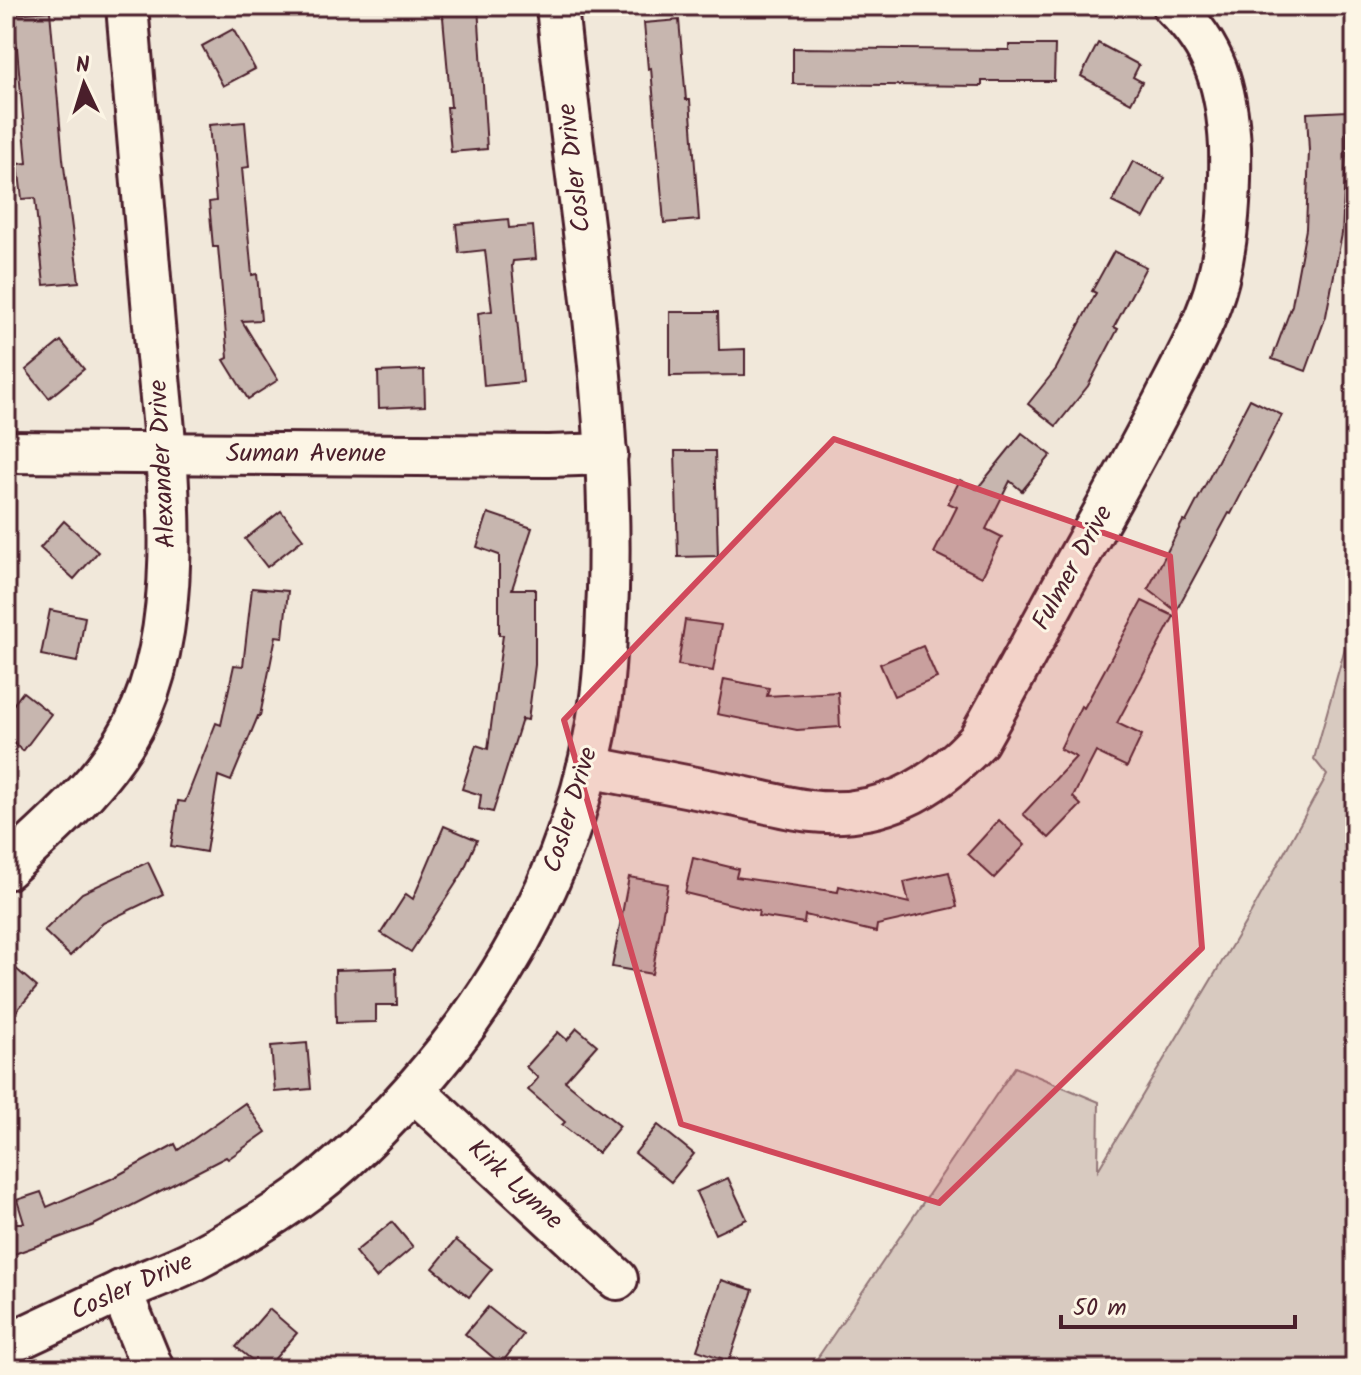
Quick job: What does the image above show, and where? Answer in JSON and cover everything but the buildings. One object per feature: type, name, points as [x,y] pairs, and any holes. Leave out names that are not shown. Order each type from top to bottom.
[{"type":"street","name":"Alexander Drive","points":[[6,869],[84,797],[112,762],[135,723],[152,681],[164,634],[168,553],[165,453],[127,6]]},
{"type":"street","name":"Cosler Drive","points":[[6,1345],[189,1263],[254,1227],[309,1189],[360,1147],[414,1091],[477,1012],[513,956],[543,896],[563,847],[588,767],[600,705],[606,643],[609,543],[604,408],[557,6]]},
{"type":"street","name":"Fulmer Drive","points":[[588,767],[811,811],[856,811],[888,804],[930,785],[978,741],[1189,354],[1217,281],[1227,234],[1231,187],[1228,116],[1220,78],[1211,55],[1195,29],[1173,6]]},
{"type":"street","name":"Suman Avenue","points":[[6,452],[607,454]]},
{"type":"street","name":"Kirk Lynne","points":[[414,1091],[617,1279]]},
{"type":"street","points":[[121,1291],[153,1369]]},
{"type":"highlighted area","points":[[834,439],[1170,556],[1202,948],[939,1203],[681,1124],[564,720]]},
{"type":"shaded area","points":[[1355,612],[1355,1369],[810,1369],[1015,1067],[1099,1102],[1098,1170],[1251,913],[1327,775],[1314,759]]}]
